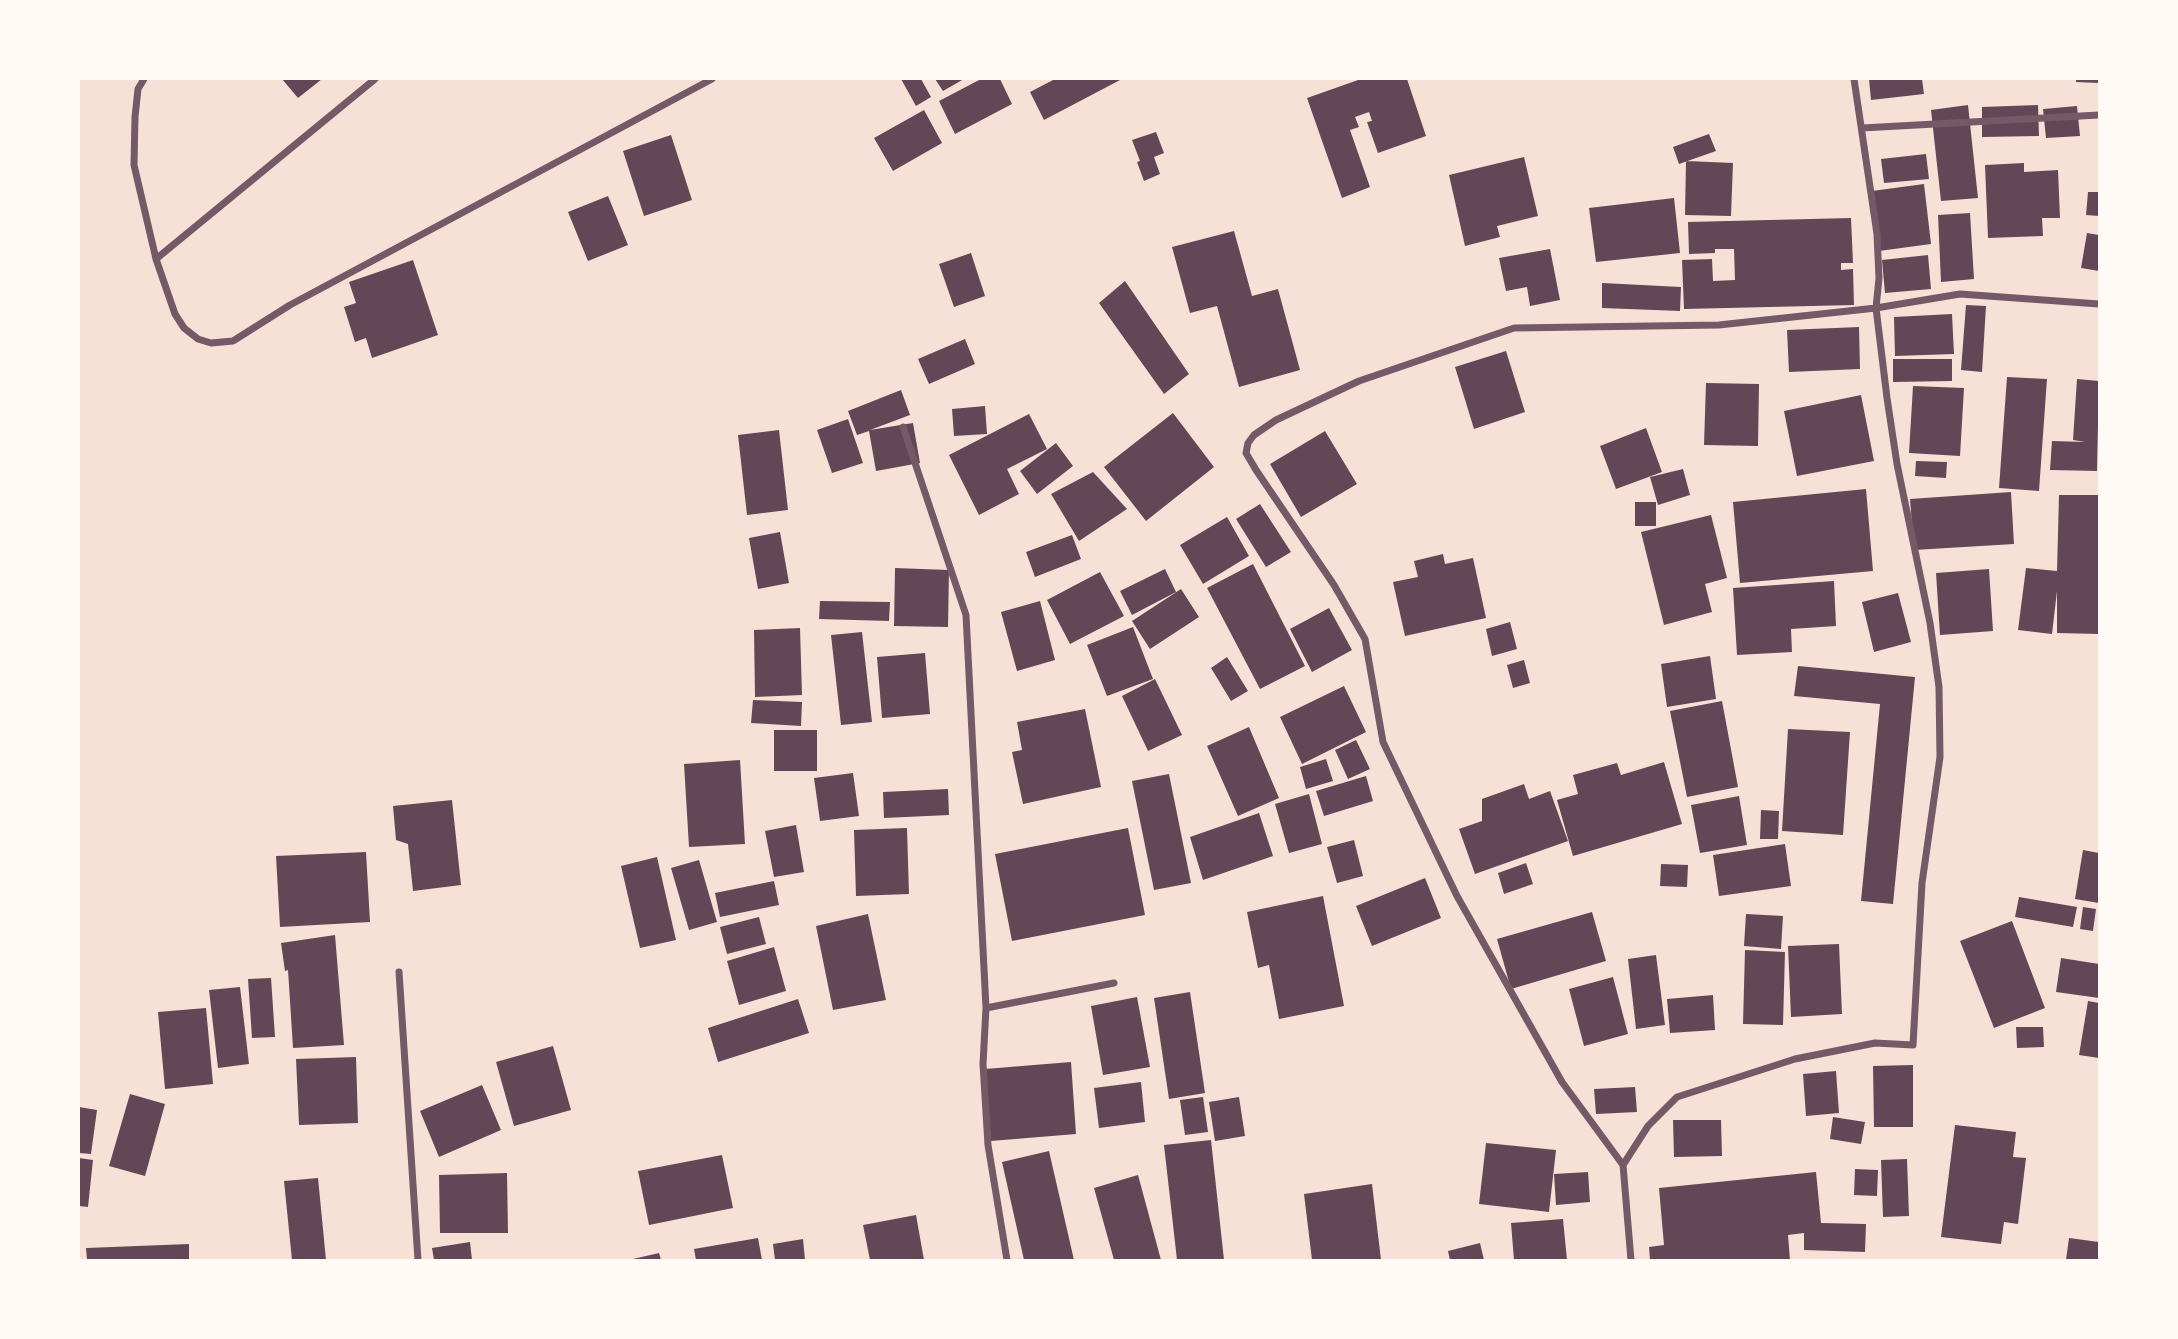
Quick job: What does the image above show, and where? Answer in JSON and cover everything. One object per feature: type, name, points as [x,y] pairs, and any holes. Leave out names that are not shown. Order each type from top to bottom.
[{"type":"street","points":[[144,79],[138,89],[134,165],[156,259],[175,314],[184,328],[198,339],[211,343],[233,341],[290,304],[712,79]]},
{"type":"street","points":[[156,259],[374,79]]},
{"type":"street","points":[[1623,1165],[1648,1126],[1678,1097],[1795,1059],[1875,1043],[1913,1045],[1922,883],[1940,757],[1939,687],[1930,622],[1897,464],[1876,308],[1879,278],[1877,234],[1854,79]]},
{"type":"street","points":[[1862,128],[2099,115]]},
{"type":"street","points":[[1631,1260],[1623,1165],[1562,1082],[1457,896],[1383,742],[1365,639],[1334,585],[1256,470],[1246,453],[1248,443],[1254,435],[1276,420],[1359,381],[1514,328],[1719,325],[1876,308],[1960,294],[2099,304]]},
{"type":"street","points":[[903,427],[966,615],[986,1008],[983,1064],[988,1145],[1007,1260]]},
{"type":"street","points":[[399,972],[418,1260]]},
{"type":"street","points":[[986,1008],[1114,984]]},
{"type":"building","points":[[282,79],[322,79],[298,98]]},
{"type":"building","points":[[901,79],[921,79],[931,97],[916,106]]},
{"type":"building","points":[[935,79],[964,79],[943,91]]},
{"type":"building","points":[[981,79],[1000,79],[1012,104],[955,134],[939,101]]},
{"type":"building","points":[[1055,79],[1122,79],[1044,120],[1030,92]]},
{"type":"building","points":[[1361,79],[1407,79],[1426,136],[1378,153],[1367,122],[1372,121],[1369,112],[1355,117],[1359,127],[1350,130],[1370,187],[1342,198],[1307,98]]},
{"type":"building","points":[[1869,79],[1922,79],[1924,94],[1871,100]]},
{"type":"building","points":[[2076,79],[2099,79],[2099,83],[2076,82]]},
{"type":"building","points":[[1968,105],[1978,198],[1941,201],[1931,110]]},
{"type":"building","points":[[2038,105],[2039,136],[1982,137],[1982,107]]},
{"type":"building","points":[[2077,106],[2080,136],[2046,138],[2043,109]]},
{"type":"building","points":[[924,110],[942,143],[893,171],[874,138]]},
{"type":"building","points":[[1156,132],[1164,153],[1154,157],[1160,174],[1144,181],[1132,140]]},
{"type":"building","points":[[1709,134],[1716,151],[1679,164],[1673,147]]},
{"type":"building","points":[[671,135],[692,200],[644,216],[623,151]]},
{"type":"building","points":[[1926,154],[1929,179],[1884,183],[1881,159]]},
{"type":"building","points":[[1524,157],[1538,216],[1497,226],[1500,237],[1465,246],[1449,175]]},
{"type":"building","points":[[1686,161],[1733,163],[1731,216],[1685,215]]},
{"type":"building","points":[[2024,163],[2024,172],[2058,170],[2060,218],[2042,218],[2043,236],[1988,238],[1985,165]]},
{"type":"building","points":[[1924,184],[1931,244],[1879,251],[1872,191]]},
{"type":"building","points":[[2088,192],[2099,192],[2099,216],[2086,215]]},
{"type":"building","points":[[608,196],[628,245],[588,261],[568,212]]},
{"type":"building","points":[[1674,198],[1680,253],[1596,262],[1589,208]]},
{"type":"building","points":[[1970,213],[1974,279],[1941,282],[1938,215]]},
{"type":"building","points":[[1851,218],[1853,263],[1841,263],[1841,270],[1853,269],[1854,305],[1684,309],[1682,260],[1712,259],[1713,281],[1735,280],[1734,249],[1689,254],[1688,222]]},
{"type":"building","points":[[1234,231],[1252,296],[1278,289],[1300,370],[1239,387],[1217,306],[1190,313],[1172,247]]},
{"type":"building","points":[[2087,233],[2099,235],[2099,271],[2081,268]]},
{"type":"building","points":[[1550,249],[1560,300],[1530,306],[1527,287],[1506,291],[1499,258]]},
{"type":"building","points":[[971,253],[985,296],[954,307],[939,264]]},
{"type":"building","points":[[1928,255],[1931,289],[1885,293],[1882,260]]},
{"type":"building","points":[[413,260],[438,335],[372,358],[366,338],[355,342],[344,307],[356,303],[349,282]]},
{"type":"building","points":[[1125,281],[1189,374],[1164,394],[1099,303]]},
{"type":"building","points":[[1602,283],[1681,287],[1680,311],[1602,308]]},
{"type":"building","points":[[1966,305],[1986,306],[1982,372],[1961,370]]},
{"type":"building","points":[[1952,314],[1954,354],[1895,356],[1894,317]]},
{"type":"building","points":[[1859,327],[1860,369],[1789,372],[1787,330]]},
{"type":"building","points":[[965,339],[975,364],[929,384],[918,359]]},
{"type":"building","points":[[1506,351],[1525,412],[1474,429],[1455,367]]},
{"type":"building","points":[[1893,359],[1952,359],[1952,381],[1893,382]]},
{"type":"building","points":[[2007,377],[2047,379],[2039,491],[1999,488]]},
{"type":"building","points":[[2077,379],[2099,381],[2097,471],[2050,470],[2052,441],[2085,442],[2073,440]]},
{"type":"building","points":[[1706,383],[1759,384],[1758,446],[1704,445]]},
{"type":"building","points":[[1913,386],[1964,388],[1960,456],[1909,453]]},
{"type":"building","points":[[901,390],[910,415],[870,430],[913,423],[920,463],[876,471],[869,431],[857,435],[848,411]]},
{"type":"building","points":[[1861,395],[1874,461],[1797,476],[1784,411]]},
{"type":"building","points":[[985,406],[987,434],[954,436],[952,409]]},
{"type":"building","points":[[1173,413],[1214,467],[1146,521],[1104,467]]},
{"type":"building","points":[[1029,414],[1047,449],[1007,469],[1019,494],[979,515],[949,455]]},
{"type":"building","points":[[848,419],[863,463],[832,473],[817,430]]},
{"type":"building","points":[[1646,428],[1662,472],[1616,489],[1600,446]]},
{"type":"building","points":[[779,430],[788,510],[747,515],[738,435]]},
{"type":"building","points":[[1325,431],[1357,484],[1301,517],[1270,464]]},
{"type":"building","points":[[1056,443],[1073,466],[1037,494],[1020,471]]},
{"type":"building","points":[[1916,461],[1947,462],[1946,478],[1915,476]]},
{"type":"building","points":[[1683,469],[1690,495],[1658,505],[1650,477]]},
{"type":"building","points":[[1093,472],[1127,509],[1079,541],[1051,494]]},
{"type":"building","points":[[1866,489],[1873,571],[1740,583],[1733,502]]},
{"type":"building","points":[[2011,492],[2014,544],[1914,550],[1910,499]]},
{"type":"building","points":[[2059,495],[2099,495],[2099,634],[2057,633],[2057,591],[2052,634],[2018,630],[2026,568],[2057,571]]},
{"type":"building","points":[[1635,502],[1656,502],[1656,526],[1635,526]]},
{"type":"building","points":[[1260,504],[1291,552],[1266,567],[1236,519]]},
{"type":"building","points":[[1711,515],[1727,578],[1705,584],[1712,612],[1664,625],[1641,532]]},
{"type":"building","points":[[1227,517],[1249,556],[1203,584],[1180,545]]},
{"type":"building","points":[[780,532],[789,583],[758,589],[749,538]]},
{"type":"building","points":[[1072,535],[1081,559],[1035,577],[1026,552]]},
{"type":"building","points":[[1443,554],[1445,564],[1473,558],[1486,618],[1405,636],[1393,582],[1418,577],[1414,561]]},
{"type":"building","points":[[1253,564],[1305,666],[1260,689],[1207,588]]},
{"type":"building","points":[[895,568],[949,570],[948,627],[894,626]]},
{"type":"building","points":[[1165,569],[1176,592],[1132,615],[1120,591]]},
{"type":"building","points":[[1989,569],[1993,631],[1940,635],[1936,573]]},
{"type":"building","points":[[1100,572],[1124,616],[1070,644],[1047,600]]},
{"type":"building","points":[[1834,581],[1836,626],[1791,629],[1792,652],[1737,655],[1733,588]]},
{"type":"building","points":[[1181,589],[1199,617],[1150,649],[1132,621]]},
{"type":"building","points":[[1898,593],[1911,642],[1874,652],[1862,602]]},
{"type":"building","points":[[820,601],[890,602],[889,621],[819,619]]},
{"type":"building","points":[[1040,601],[1055,660],[1017,671],[1001,612]]},
{"type":"building","points":[[1329,608],[1352,650],[1312,672],[1290,629]]},
{"type":"building","points":[[1510,622],[1517,649],[1492,656],[1486,629]]},
{"type":"building","points":[[1133,627],[1153,679],[1107,696],[1087,645]]},
{"type":"building","points":[[800,628],[802,695],[755,697],[754,630]]},
{"type":"building","points":[[862,632],[872,722],[841,725],[831,635]]},
{"type":"building","points":[[925,653],[930,714],[882,718],[877,657]]},
{"type":"building","points":[[1710,656],[1716,699],[1667,707],[1661,664]]},
{"type":"building","points":[[1227,657],[1248,691],[1231,701],[1211,668]]},
{"type":"building","points":[[1524,660],[1530,683],[1513,688],[1507,665]]},
{"type":"building","points":[[1798,666],[1915,677],[1893,904],[1861,901],[1880,704],[1794,696]]},
{"type":"building","points":[[1155,679],[1182,735],[1148,751],[1122,696]]},
{"type":"building","points":[[1344,686],[1366,732],[1302,764],[1280,717]]},
{"type":"building","points":[[753,700],[802,702],[801,726],[751,723]]},
{"type":"building","points":[[1722,701],[1738,787],[1687,797],[1670,711]]},
{"type":"building","points":[[1085,709],[1101,787],[1023,804],[1012,752],[1022,750],[1017,722]]},
{"type":"building","points":[[1249,727],[1279,798],[1238,816],[1207,746]]},
{"type":"building","points":[[1788,729],[1850,732],[1843,835],[1782,831]]},
{"type":"building","points":[[774,730],[817,730],[817,771],[774,771]]},
{"type":"building","points":[[1356,740],[1370,769],[1348,779],[1335,750]]},
{"type":"building","points":[[1326,759],[1333,781],[1306,789],[1300,767]]},
{"type":"building","points":[[740,760],[745,844],[689,847],[684,764]]},
{"type":"building","points":[[1664,762],[1682,824],[1573,856],[1557,800],[1578,794],[1573,775],[1617,763],[1621,775]]},
{"type":"building","points":[[853,773],[859,816],[820,821],[814,778]]},
{"type":"building","points":[[1169,774],[1191,883],[1154,890],[1132,781]]},
{"type":"building","points":[[1366,776],[1373,801],[1324,816],[1316,791]]},
{"type":"building","points":[[1524,784],[1529,799],[1550,791],[1568,841],[1475,874],[1459,829],[1482,821],[1482,799]]},
{"type":"building","points":[[948,789],[949,815],[884,818],[883,792]]},
{"type":"building","points":[[1309,794],[1322,844],[1289,853],[1275,804]]},
{"type":"building","points":[[1739,796],[1747,845],[1700,853],[1691,805]]},
{"type":"building","points":[[452,800],[461,885],[413,891],[408,844],[396,840],[393,806]]},
{"type":"building","points":[[1761,810],[1779,811],[1778,839],[1760,839]]},
{"type":"building","points":[[1259,813],[1273,856],[1203,880],[1190,837]]},
{"type":"building","points":[[796,825],[804,872],[774,877],[765,831]]},
{"type":"building","points":[[907,828],[909,894],[856,896],[854,830]]},
{"type":"building","points":[[1128,828],[1145,915],[1012,941],[995,854]]},
{"type":"building","points":[[1354,840],[1363,876],[1337,883],[1327,847]]},
{"type":"building","points":[[1785,844],[1791,886],[1719,896],[1713,855]]},
{"type":"building","points":[[2083,850],[2099,853],[2099,903],[2075,899]]},
{"type":"building","points":[[366,852],[370,922],[280,927],[276,856]]},
{"type":"building","points":[[657,857],[676,940],[640,948],[621,866]]},
{"type":"building","points":[[699,860],[717,922],[689,930],[671,868]]},
{"type":"building","points":[[1526,863],[1533,884],[1504,894],[1498,873]]},
{"type":"building","points":[[1661,864],[1688,865],[1687,887],[1660,886]]},
{"type":"building","points":[[1425,878],[1441,918],[1372,946],[1356,906]]},
{"type":"building","points":[[774,881],[779,905],[720,917],[715,893]]},
{"type":"building","points":[[1323,896],[1344,1006],[1279,1019],[1269,965],[1258,968],[1247,912]]},
{"type":"building","points":[[2019,897],[2077,907],[2073,927],[2015,917]]},
{"type":"building","points":[[2083,907],[2096,909],[2093,931],[2080,929]]},
{"type":"building","points":[[1592,912],[1606,961],[1511,989],[1497,939]]},
{"type":"building","points":[[868,914],[886,1000],[833,1010],[816,926]]},
{"type":"building","points":[[1746,914],[1783,916],[1781,949],[1744,946]]},
{"type":"building","points":[[759,917],[766,944],[727,954],[720,927]]},
{"type":"building","points":[[2012,921],[2045,1008],[1994,1028],[1960,941]]},
{"type":"building","points":[[335,935],[344,1045],[293,1048],[288,970],[285,971],[281,943]]},
{"type":"building","points":[[1839,944],[1842,1014],[1791,1017],[1788,946]]},
{"type":"building","points":[[774,947],[786,991],[739,1005],[727,961]]},
{"type":"building","points":[[1745,950],[1785,952],[1783,1025],[1743,1024]]},
{"type":"building","points":[[1656,955],[1665,1025],[1636,1029],[1628,959]]},
{"type":"building","points":[[2061,958],[2099,964],[2099,998],[2056,992]]},
{"type":"building","points":[[1613,977],[1628,1034],[1584,1046],[1569,989]]},
{"type":"building","points":[[271,978],[275,1037],[252,1038],[248,979]]},
{"type":"building","points":[[240,987],[249,1064],[218,1068],[209,990]]},
{"type":"building","points":[[1190,992],[1205,1093],[1169,1099],[1154,998]]},
{"type":"building","points":[[1713,995],[1715,1030],[1670,1033],[1667,999]]},
{"type":"building","points":[[1137,997],[1150,1067],[1103,1075],[1091,1006]]},
{"type":"building","points":[[798,999],[809,1033],[718,1062],[708,1028]]},
{"type":"building","points":[[2088,1001],[2099,1003],[2099,1058],[2079,1055]]},
{"type":"building","points":[[206,1008],[213,1084],[165,1089],[158,1012]]},
{"type":"building","points":[[2016,1027],[2043,1027],[2044,1047],[2017,1048]]},
{"type":"building","points":[[553,1046],[571,1110],[514,1126],[496,1062]]},
{"type":"building","points":[[356,1057],[358,1123],[299,1125],[296,1059]]},
{"type":"building","points":[[1071,1062],[1076,1134],[991,1141],[985,1069]]},
{"type":"building","points":[[1913,1065],[1913,1127],[1874,1127],[1873,1066]]},
{"type":"building","points":[[1836,1071],[1839,1113],[1806,1116],[1803,1074]]},
{"type":"building","points":[[1141,1082],[1145,1122],[1099,1128],[1094,1088]]},
{"type":"building","points":[[482,1085],[501,1130],[439,1157],[420,1111]]},
{"type":"building","points":[[1635,1087],[1637,1112],[1596,1114],[1594,1089]]},
{"type":"building","points":[[130,1094],[165,1104],[145,1176],[109,1166]]},
{"type":"building","points":[[1203,1097],[1208,1132],[1185,1135],[1180,1100]]},
{"type":"building","points":[[1239,1097],[1245,1136],[1215,1141],[1209,1102]]},
{"type":"building","points":[[79,1107],[97,1110],[91,1154],[79,1153]]},
{"type":"building","points":[[1833,1117],[1865,1122],[1861,1144],[1830,1139]]},
{"type":"building","points":[[1673,1120],[1721,1120],[1722,1156],[1674,1157]]},
{"type":"building","points":[[1955,1125],[2016,1132],[2013,1157],[2026,1158],[2018,1224],[2004,1222],[2001,1244],[1941,1237]]},
{"type":"building","points":[[1211,1140],[1224,1260],[1177,1260],[1164,1145]]},
{"type":"building","points":[[1486,1143],[1556,1150],[1549,1212],[1479,1204]]},
{"type":"building","points":[[1049,1151],[1074,1260],[1024,1260],[1002,1162]]},
{"type":"building","points":[[722,1155],[733,1208],[649,1225],[638,1171]]},
{"type":"building","points":[[79,1158],[93,1160],[88,1207],[79,1206]]},
{"type":"building","points":[[1907,1159],[1909,1216],[1883,1217],[1881,1160]]},
{"type":"building","points":[[1855,1169],[1878,1170],[1877,1196],[1854,1195]]},
{"type":"building","points":[[1588,1172],[1590,1202],[1556,1205],[1554,1174]]},
{"type":"building","points":[[1816,1172],[1821,1223],[1866,1224],[1865,1252],[1804,1250],[1804,1233],[1788,1235],[1790,1260],[1650,1260],[1649,1247],[1664,1245],[1659,1188]]},
{"type":"building","points":[[507,1173],[508,1233],[440,1233],[439,1175]]},
{"type":"building","points":[[1138,1175],[1161,1260],[1114,1260],[1094,1188]]},
{"type":"building","points":[[318,1178],[326,1260],[292,1260],[284,1181]]},
{"type":"building","points":[[1372,1184],[1381,1260],[1312,1260],[1304,1194]]},
{"type":"building","points":[[916,1215],[924,1260],[870,1260],[863,1225]]},
{"type":"building","points":[[1563,1219],[1567,1260],[1514,1260],[1511,1223]]},
{"type":"building","points":[[758,1238],[762,1260],[696,1260],[694,1249]]},
{"type":"building","points":[[2069,1238],[2099,1242],[2099,1260],[2066,1260]]},
{"type":"building","points":[[803,1239],[805,1260],[775,1260],[773,1244]]},
{"type":"building","points":[[470,1242],[472,1260],[434,1260],[432,1248]]},
{"type":"building","points":[[1480,1243],[1484,1260],[1450,1260],[1448,1251]]},
{"type":"building","points":[[189,1244],[189,1260],[87,1260],[86,1248]]},
{"type":"building","points":[[659,1253],[661,1260],[633,1260],[633,1259]]}]
